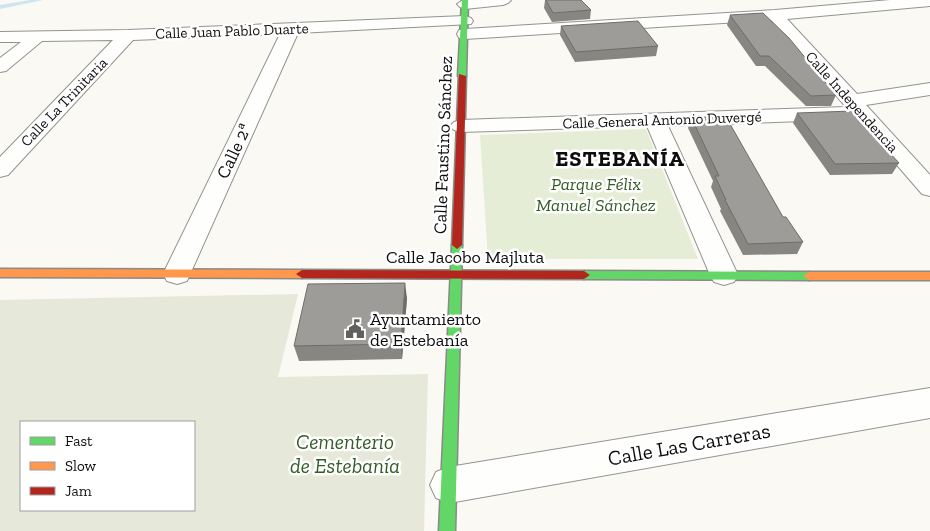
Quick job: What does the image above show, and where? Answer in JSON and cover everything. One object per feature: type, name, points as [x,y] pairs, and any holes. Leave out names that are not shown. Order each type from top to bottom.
[{"type":"street","points":[[465,2],[503,0]]},
{"type":"street","points":[[911,1],[930,10]]},
{"type":"street","name":"Calle Juan Pablo Duarte","points":[[0,37],[128,35],[292,29],[465,28],[774,15],[911,1],[930,1]]},
{"type":"street","name":"Calle Faustino Sánchez","points":[[447,531],[465,2]]},
{"type":"street","name":"Calle Independencia","points":[[774,15],[930,189]]},
{"type":"street","name":"Calle 2ª","points":[[177,274],[292,29]]},
{"type":"street","name":"Calle La Trinitaria","points":[[0,170],[128,35]]},
{"type":"street","points":[[0,67],[37,37]]},
{"type":"street","name":"Calle General Antonio Duvergé","points":[[461,126],[654,121],[858,107],[930,88]]},
{"type":"street","points":[[654,121],[724,275]]},
{"type":"street","name":"Calle Jacobo Majluta","points":[[0,273],[930,276]]},
{"type":"street","name":"Calle Las Carreras","points":[[449,485],[930,402]]},
{"type":"green space","name":"Parque Félix Manuel Sánchez","points":[[646,129],[698,259],[488,259],[480,135]]},
{"type":"green space","name":"Cementerio de Estebanía","points":[[298,294],[278,377],[428,374],[424,531],[0,531],[0,300]]},
{"type":"building","points":[[546,0],[581,0],[591,10],[553,13]]},
{"type":"building","points":[[763,13],[789,38],[836,95],[811,96],[769,56],[760,56],[730,15]]},
{"type":"building","points":[[638,21],[658,46],[576,52],[561,26]]},
{"type":"building","points":[[852,111],[899,163],[835,164],[797,113]]},
{"type":"building","points":[[691,117],[726,117],[783,217],[786,217],[803,242],[748,244],[725,200],[715,176],[719,176]]},
{"type":"building","name":"Ayuntamiento de Estebanía","points":[[405,283],[401,344],[294,346],[308,284]]},
{"type":"waterway","points":[[0,7],[40,0]]},
{"type":"traffic: fast","points":[[462,76],[465,0]]},
{"type":"traffic: fast","points":[[447,531],[457,245]]},
{"type":"traffic: fast","points":[[584,275],[809,276]]},
{"type":"traffic: slow","points":[[0,273],[302,274]]},
{"type":"traffic: slow","points":[[809,276],[930,276]]},
{"type":"traffic: jam","points":[[457,245],[462,76]]},
{"type":"traffic: jam","points":[[302,274],[584,275]]},
{"type":"place","name":"Ayuntamiento de Estebanía","points":[[355,329]]},
{"type":"district","name":"ESTEBANÍA","points":[[620,158]]}]
